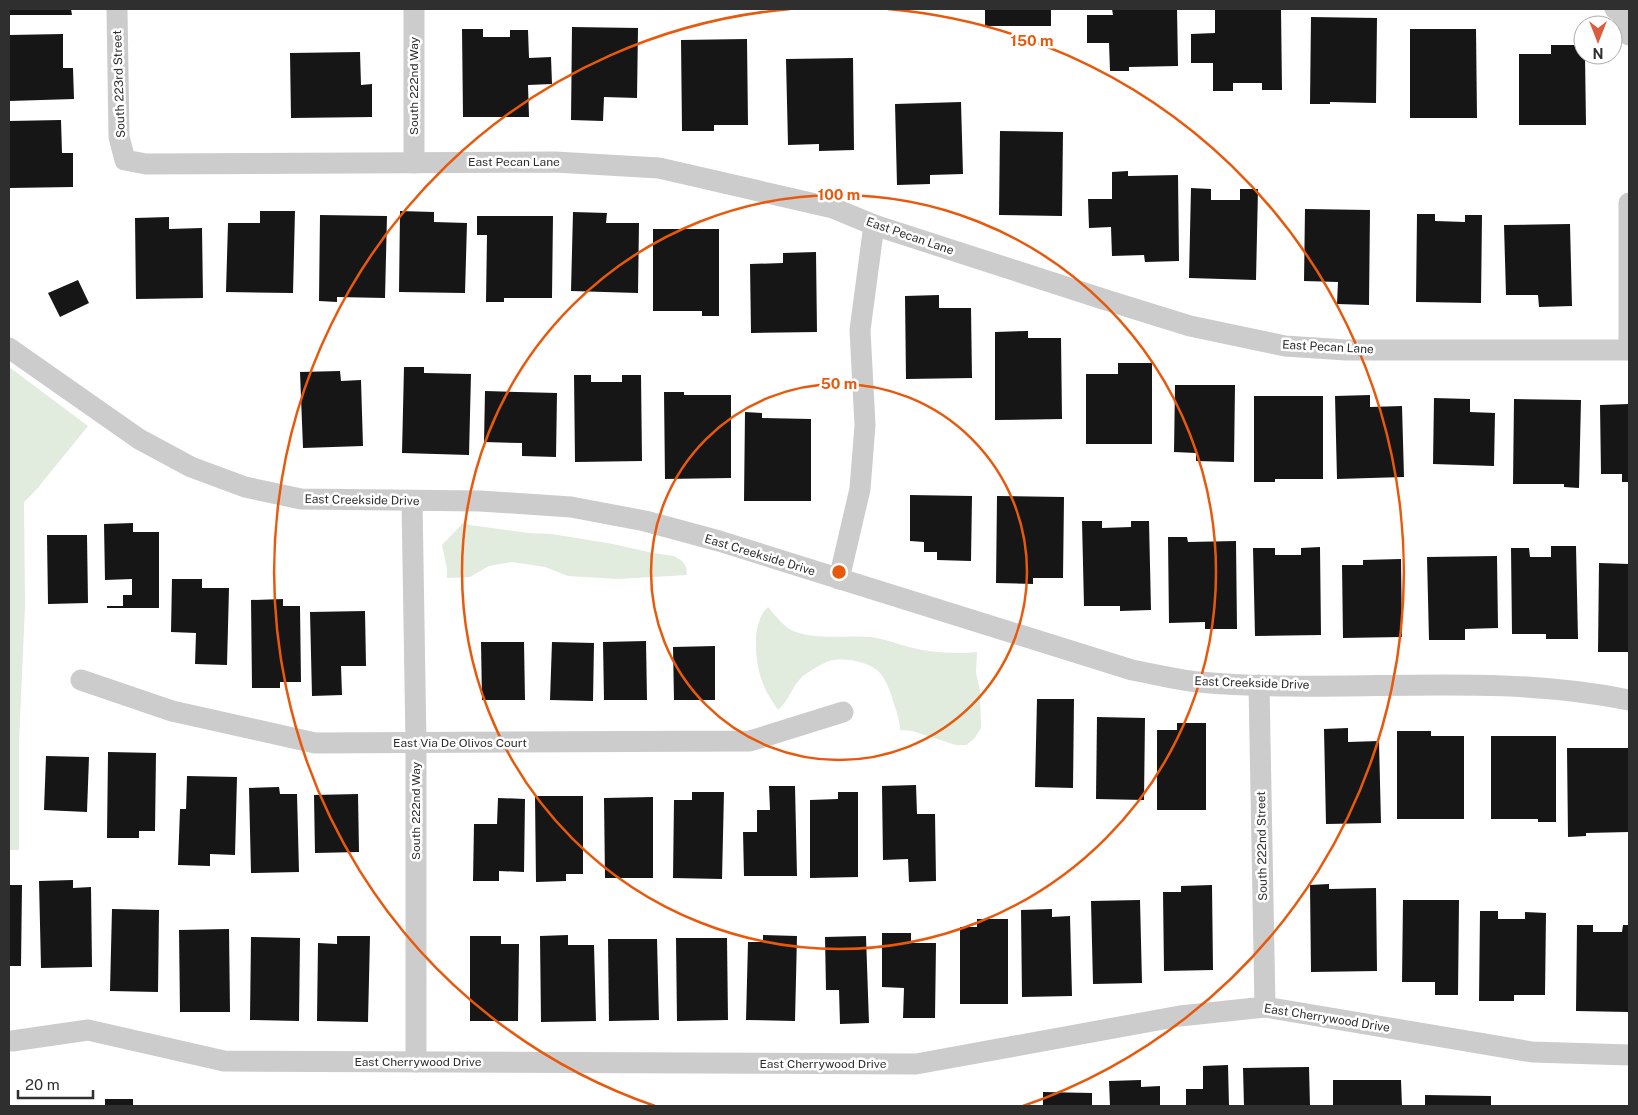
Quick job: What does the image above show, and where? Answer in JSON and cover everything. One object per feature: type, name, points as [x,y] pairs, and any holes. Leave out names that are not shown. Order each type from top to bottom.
[{"type":"street","name":"South 223rd Street","points":[[117,9],[119,137],[125,160]]},
{"type":"street","name":"South 222nd Way","points":[[414,9],[414,162]]},
{"type":"street","points":[[1618,10],[1629,34]]},
{"type":"street","name":"East Pecan Lane","points":[[125,160],[146,164],[554,162],[659,168],[833,208],[874,225],[1190,326],[1285,346],[1346,350],[1629,350]]},
{"type":"street","points":[[1629,203],[1629,350]]},
{"type":"street","points":[[839,579],[860,488],[865,425],[860,330],[874,225]]},
{"type":"street","name":"East Creekside Drive","points":[[9,348],[139,439],[200,470],[245,487],[301,499],[480,501],[571,507],[646,521],[701,536],[1132,670],[1198,682],[1259,685],[1490,685],[1590,692],[1629,700]]},
{"type":"street","name":"South 222nd Way","points":[[412,501],[416,743],[416,1062]]},
{"type":"street","name":"East Via De Olivos Court","points":[[81,680],[172,711],[315,743],[750,741],[842,712]]},
{"type":"street","name":"South 222nd Street","points":[[1259,685],[1265,1007]]},
{"type":"street","name":"East Cherrywood Drive","points":[[12,1041],[88,1030],[224,1061],[916,1064],[1180,1016],[1265,1007],[1532,1052],[1629,1055]]},
{"type":"shaded area","points":[[9,367],[88,426],[24,502],[25,606],[19,742],[19,850],[9,850]]},
{"type":"shaded area","points":[[464,522],[470,525],[529,533],[552,534],[674,556],[682,561],[686,567],[687,575],[617,579],[568,576],[545,567],[512,562],[489,566],[470,577],[447,578],[442,545]]},
{"type":"shaded area","points":[[768,607],[788,628],[805,634],[823,637],[873,638],[934,652],[977,652],[976,673],[980,691],[981,728],[974,739],[966,745],[956,745],[912,731],[900,730],[892,696],[880,673],[863,663],[842,659],[829,661],[803,676],[778,710],[768,695],[758,667],[756,634],[762,614]]},
{"type":"building","points":[[9,9],[71,9],[72,15],[9,15]]},
{"type":"building","points":[[985,9],[1051,9],[1051,26],[985,26]]},
{"type":"building","points":[[1112,9],[1177,9],[1178,66],[1129,67],[1129,71],[1110,71],[1109,43],[1087,43],[1087,15],[1113,15]]},
{"type":"building","points":[[1215,9],[1281,9],[1282,90],[1262,90],[1262,83],[1233,83],[1233,91],[1213,91],[1213,63],[1191,63],[1191,34],[1215,33]]},
{"type":"building","points":[[1311,17],[1377,18],[1376,103],[1330,102],[1330,104],[1310,104]]},
{"type":"building","points":[[572,27],[638,28],[637,98],[604,97],[603,121],[571,120]]},
{"type":"building","points":[[462,29],[483,29],[483,37],[510,37],[510,30],[528,30],[529,58],[551,57],[552,84],[528,85],[529,117],[463,117]]},
{"type":"building","points":[[1410,29],[1476,29],[1477,118],[1410,118]]},
{"type":"building","points":[[63,34],[63,68],[73,68],[74,99],[9,101],[9,35]]},
{"type":"building","points":[[747,39],[748,125],[714,125],[714,131],[682,131],[681,40]]},
{"type":"building","points":[[1551,45],[1573,45],[1573,65],[1585,65],[1586,125],[1519,125],[1519,54],[1551,54]]},
{"type":"building","points":[[360,52],[361,85],[372,84],[372,117],[291,118],[290,53]]},
{"type":"building","points":[[853,58],[854,150],[819,151],[819,144],[788,145],[786,59]]},
{"type":"building","points":[[961,102],[963,174],[930,175],[930,184],[897,185],[895,104]]},
{"type":"building","points":[[61,120],[62,153],[73,153],[73,187],[9,188],[9,121]]},
{"type":"building","points":[[1000,131],[1063,132],[1062,216],[999,215]]},
{"type":"building","points":[[1128,171],[1128,176],[1178,175],[1179,261],[1145,262],[1144,255],[1112,256],[1111,227],[1089,228],[1088,199],[1112,199],[1112,172]]},
{"type":"building","points":[[1191,188],[1211,189],[1211,200],[1240,200],[1240,189],[1258,189],[1256,280],[1189,278]]},
{"type":"building","points":[[1305,209],[1370,210],[1369,305],[1337,304],[1338,282],[1304,281]]},
{"type":"building","points":[[260,211],[295,211],[293,293],[226,292],[228,223],[260,223]]},
{"type":"building","points":[[400,211],[434,212],[434,222],[467,223],[465,293],[399,292]]},
{"type":"building","points":[[573,212],[607,213],[606,223],[639,223],[638,293],[571,291]]},
{"type":"building","points":[[1417,214],[1435,214],[1435,221],[1465,222],[1465,215],[1482,215],[1481,303],[1416,302]]},
{"type":"building","points":[[320,215],[387,216],[385,298],[337,297],[337,302],[319,301]]},
{"type":"building","points":[[477,216],[553,216],[552,298],[504,298],[504,302],[486,302],[487,235],[477,235]]},
{"type":"building","points":[[169,217],[169,229],[202,228],[203,298],[136,299],[135,218]]},
{"type":"building","points":[[1570,224],[1572,306],[1539,307],[1538,295],[1506,295],[1504,225]]},
{"type":"building","points":[[653,229],[719,229],[719,316],[702,316],[702,311],[653,311]]},
{"type":"building","points":[[816,252],[817,332],[751,333],[750,264],[783,263],[783,253]]},
{"type":"building","points":[[78,280],[89,303],[60,317],[48,293]]},
{"type":"building","points":[[939,295],[939,308],[971,308],[972,378],[906,379],[905,296]]},
{"type":"building","points":[[1028,331],[1028,338],[1061,338],[1062,419],[995,420],[995,332]]},
{"type":"building","points":[[1118,363],[1152,363],[1152,444],[1086,444],[1086,374],[1118,374]]},
{"type":"building","points":[[404,367],[424,367],[424,373],[471,374],[469,455],[402,453]]},
{"type":"building","points":[[340,371],[341,381],[361,380],[363,446],[303,448],[300,372]]},
{"type":"building","points":[[574,375],[591,375],[591,382],[622,382],[622,375],[641,375],[642,461],[575,462]]},
{"type":"building","points":[[1175,385],[1235,385],[1234,462],[1196,461],[1196,453],[1174,452]]},
{"type":"building","points":[[485,391],[557,393],[556,457],[522,456],[522,443],[484,442]]},
{"type":"building","points":[[664,392],[684,392],[684,395],[731,395],[731,478],[665,479]]},
{"type":"building","points":[[1370,395],[1370,407],[1402,406],[1404,477],[1337,479],[1335,396]]},
{"type":"building","points":[[1254,396],[1323,396],[1323,479],[1275,479],[1275,482],[1254,482]]},
{"type":"building","points":[[1434,398],[1470,399],[1470,412],[1495,413],[1494,466],[1433,464]]},
{"type":"building","points":[[1514,399],[1581,400],[1579,488],[1564,487],[1564,484],[1513,484]]},
{"type":"building","points":[[1629,404],[1629,482],[1622,482],[1622,474],[1601,474],[1600,405]]},
{"type":"building","points":[[745,412],[762,413],[762,418],[811,419],[811,501],[744,501]]},
{"type":"building","points":[[910,495],[972,496],[971,561],[937,560],[937,552],[924,552],[924,542],[910,541]]},
{"type":"building","points":[[997,496],[1064,497],[1063,578],[1033,578],[1033,584],[996,583]]},
{"type":"building","points":[[1082,521],[1102,521],[1102,528],[1131,527],[1131,521],[1149,521],[1151,610],[1120,611],[1120,606],[1084,606]]},
{"type":"building","points":[[133,523],[133,532],[159,532],[159,608],[107,608],[107,606],[123,606],[123,595],[132,595],[132,579],[105,580],[104,524]]},
{"type":"building","points":[[47,535],[87,535],[88,603],[48,604]]},
{"type":"building","points":[[1168,537],[1187,537],[1188,542],[1236,541],[1237,629],[1205,629],[1205,622],[1169,623]]},
{"type":"building","points":[[1551,546],[1576,546],[1578,639],[1546,639],[1546,634],[1512,634],[1511,548],[1529,548],[1530,557],[1551,557]]},
{"type":"building","points":[[1320,547],[1321,635],[1255,636],[1253,548],[1275,548],[1275,555],[1301,555],[1301,548]]},
{"type":"building","points":[[1497,556],[1498,628],[1465,629],[1465,640],[1429,640],[1427,557]]},
{"type":"building","points":[[1401,559],[1402,637],[1343,638],[1342,565],[1363,565],[1363,560]]},
{"type":"building","points":[[1599,563],[1629,564],[1629,652],[1598,652]]},
{"type":"building","points":[[172,579],[202,579],[202,588],[229,588],[227,665],[195,664],[196,633],[171,632]]},
{"type":"building","points":[[283,599],[283,606],[300,606],[301,682],[280,682],[280,688],[252,688],[251,600]]},
{"type":"building","points":[[365,611],[366,666],[341,666],[342,695],[312,696],[310,612]]},
{"type":"building","points":[[646,641],[647,700],[604,700],[603,642]]},
{"type":"building","points":[[481,642],[524,642],[525,700],[482,700]]},
{"type":"building","points":[[552,642],[594,643],[593,701],[550,700]]},
{"type":"building","points":[[715,646],[715,700],[674,700],[673,647]]},
{"type":"building","points":[[1037,699],[1074,699],[1073,788],[1035,787]]},
{"type":"building","points":[[1097,717],[1145,718],[1144,800],[1096,799]]},
{"type":"building","points":[[1177,723],[1206,723],[1206,810],[1157,810],[1157,730],[1177,730]]},
{"type":"building","points":[[1348,728],[1348,742],[1379,741],[1381,823],[1326,824],[1324,729]]},
{"type":"building","points":[[1397,731],[1431,731],[1431,736],[1464,736],[1464,819],[1397,819]]},
{"type":"building","points":[[1491,736],[1556,736],[1556,822],[1538,822],[1538,819],[1491,819]]},
{"type":"building","points":[[1567,748],[1629,748],[1629,832],[1586,833],[1586,836],[1568,837]]},
{"type":"building","points":[[108,752],[156,753],[155,831],[139,831],[139,838],[107,838]]},
{"type":"building","points":[[46,756],[89,757],[87,812],[44,810]]},
{"type":"building","points":[[187,776],[237,777],[235,855],[210,854],[210,866],[178,865],[180,809],[186,809]]},
{"type":"building","points":[[916,785],[917,814],[935,814],[936,881],[909,882],[908,859],[883,860],[882,786]]},
{"type":"building","points":[[769,786],[795,786],[797,876],[744,876],[743,832],[757,832],[757,810],[770,810]]},
{"type":"building","points":[[279,787],[280,794],[297,794],[299,872],[251,873],[249,788]]},
{"type":"building","points":[[692,792],[724,792],[722,879],[673,878],[674,800],[692,800]]},
{"type":"building","points":[[838,792],[858,792],[858,877],[810,878],[810,800],[838,799]]},
{"type":"building","points":[[358,794],[359,852],[315,853],[314,795]]},
{"type":"building","points":[[535,796],[583,796],[583,874],[566,874],[566,881],[536,882]]},
{"type":"building","points":[[653,797],[653,878],[605,878],[604,798]]},
{"type":"building","points":[[498,798],[525,799],[524,872],[499,871],[499,881],[473,881],[474,824],[497,824]]},
{"type":"building","points":[[73,880],[73,888],[91,887],[92,967],[41,968],[39,881]]},
{"type":"building","points":[[1329,884],[1329,889],[1376,888],[1377,971],[1311,972],[1310,885]]},
{"type":"building","points":[[9,885],[22,885],[21,966],[9,966]]},
{"type":"building","points":[[1212,885],[1213,970],[1164,971],[1163,892],[1181,892],[1181,886]]},
{"type":"building","points":[[1140,900],[1142,983],[1093,984],[1091,901]]},
{"type":"building","points":[[1403,900],[1459,900],[1458,995],[1435,995],[1435,982],[1402,982]]},
{"type":"building","points":[[112,909],[159,910],[158,992],[110,991]]},
{"type":"building","points":[[1052,909],[1052,917],[1070,916],[1072,996],[1022,997],[1021,910]]},
{"type":"building","points":[[1480,911],[1498,911],[1498,919],[1525,919],[1525,912],[1546,913],[1545,995],[1514,995],[1514,1001],[1479,1001]]},
{"type":"building","points":[[977,919],[1008,919],[1008,1004],[960,1004],[960,927],[977,927]]},
{"type":"building","points":[[1577,925],[1593,925],[1593,932],[1622,932],[1623,925],[1629,925],[1629,1012],[1576,1011]]},
{"type":"building","points":[[229,929],[230,1012],[180,1012],[179,930]]},
{"type":"building","points":[[882,933],[911,933],[911,943],[936,943],[935,1018],[903,1018],[904,988],[882,987]]},
{"type":"building","points":[[568,935],[568,945],[594,945],[596,1021],[541,1022],[540,936]]},
{"type":"building","points":[[763,935],[797,936],[795,1021],[746,1020],[748,942],[763,942]]},
{"type":"building","points":[[337,936],[370,936],[368,1022],[317,1021],[318,943],[337,944]]},
{"type":"building","points":[[470,936],[501,936],[501,944],[519,944],[518,1021],[470,1021]]},
{"type":"building","points":[[866,936],[869,1023],[840,1024],[839,990],[826,990],[825,937]]},
{"type":"building","points":[[251,937],[300,938],[299,1021],[250,1020]]},
{"type":"building","points":[[676,938],[727,938],[728,1020],[677,1021]]},
{"type":"building","points":[[608,939],[657,939],[659,1020],[609,1021]]},
{"type":"building","points":[[1228,1065],[1229,1106],[1186,1106],[1186,1089],[1203,1089],[1203,1066]]},
{"type":"building","points":[[1309,1067],[1310,1106],[1244,1106],[1243,1068]]},
{"type":"building","points":[[1141,1080],[1141,1087],[1160,1086],[1160,1106],[1110,1106],[1109,1081]]},
{"type":"building","points":[[1333,1080],[1401,1080],[1402,1106],[1333,1106]]},
{"type":"building","points":[[1043,1092],[1092,1093],[1092,1106],[1043,1106]]},
{"type":"building","points":[[1425,1095],[1491,1096],[1491,1106],[1425,1106]]},
{"type":"building","points":[[105,1099],[133,1099],[133,1106],[105,1106]]}]
